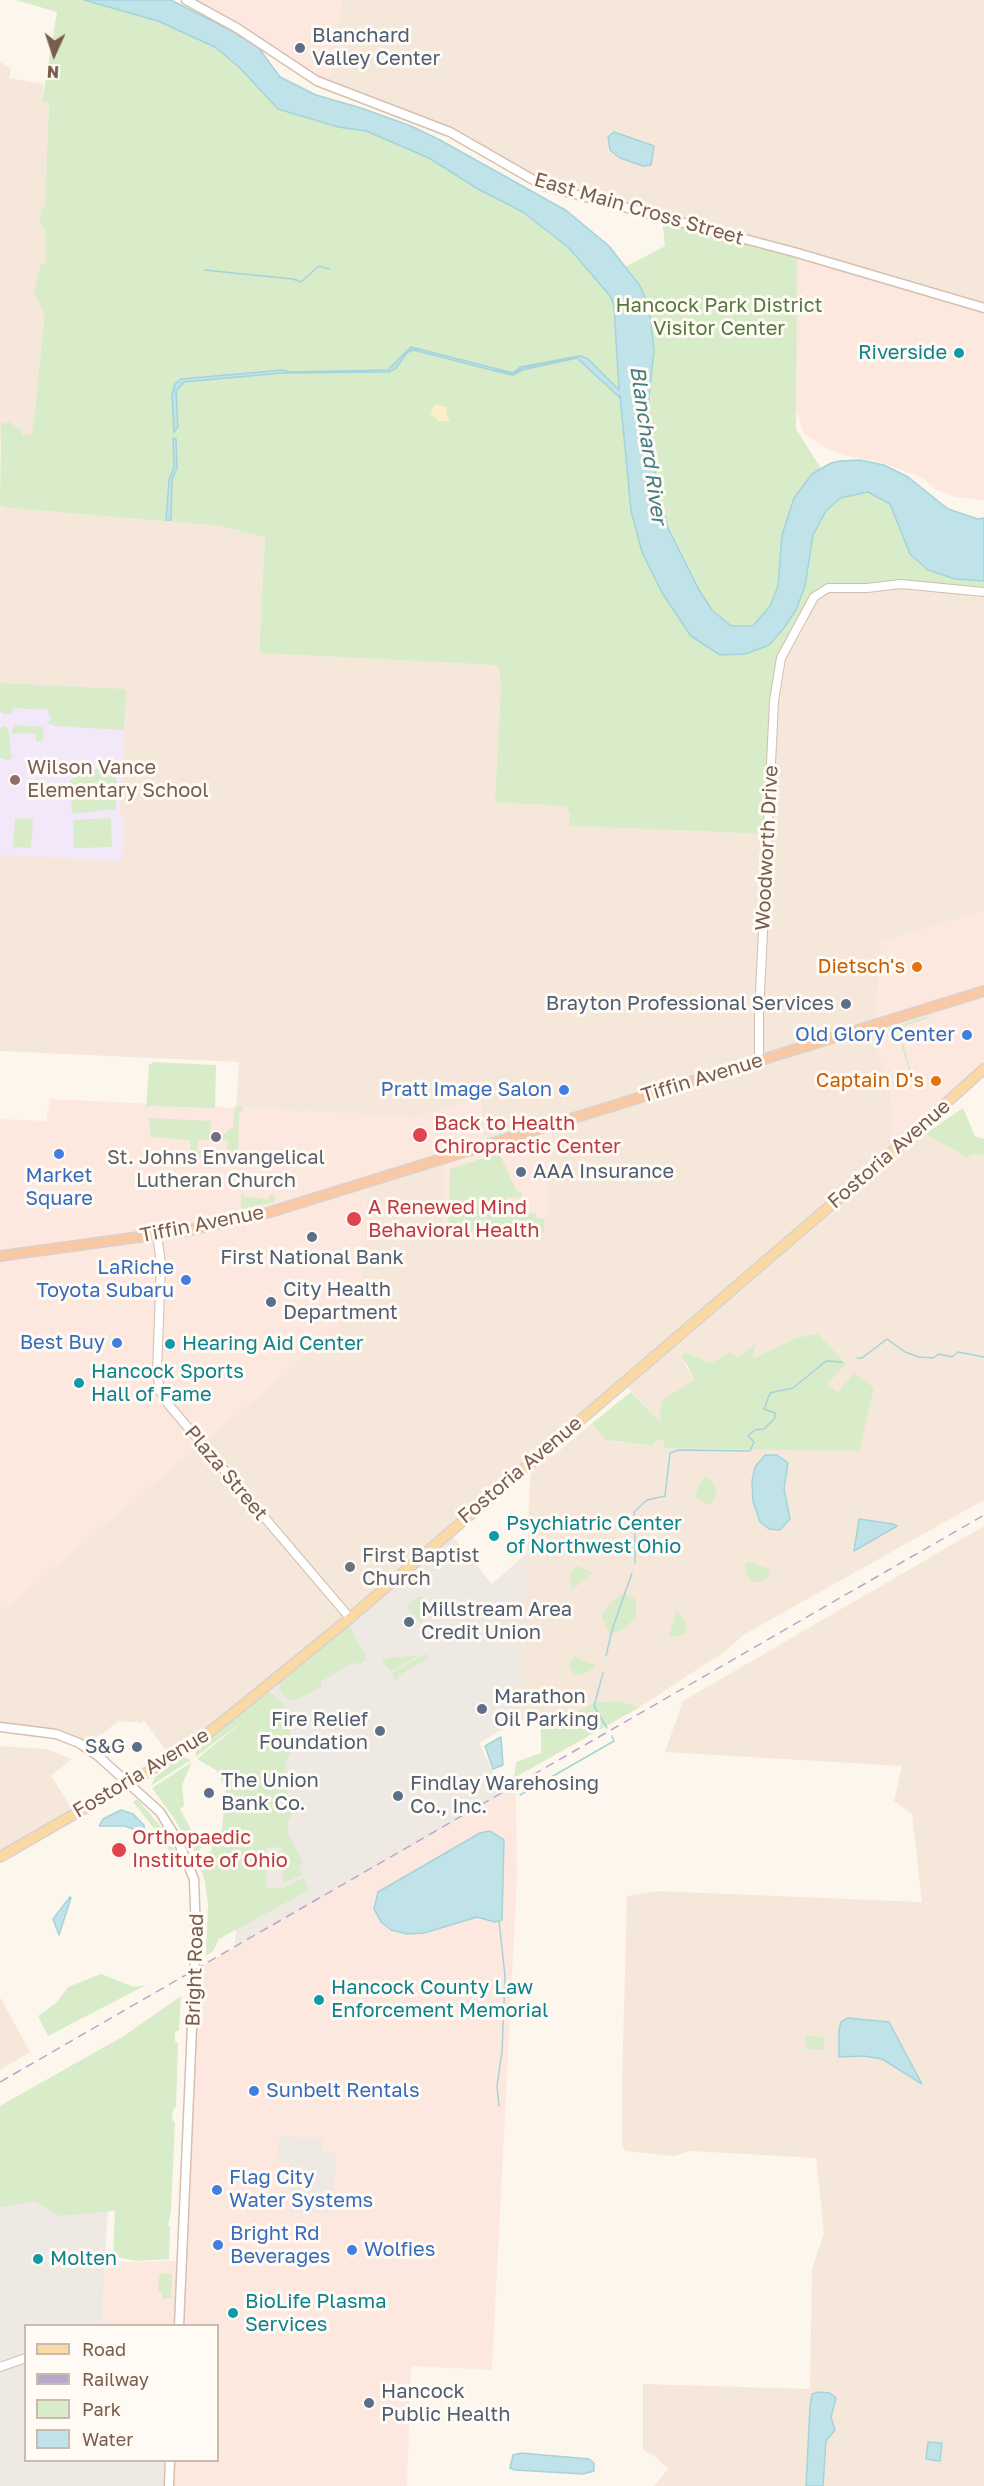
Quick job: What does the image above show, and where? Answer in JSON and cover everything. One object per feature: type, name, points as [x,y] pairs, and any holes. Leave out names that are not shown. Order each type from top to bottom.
[{"type":"highway","name":"Tiffin Avenue","points":[[0,1256],[214,1226],[267,1213],[984,991]]},
{"type":"main road","name":"East Main Cross Street","points":[[186,0],[237,28],[307,75],[450,132],[544,186],[794,252],[984,308]]},
{"type":"main road","name":"Fostoria Avenue","points":[[0,1857],[130,1783],[212,1730],[350,1618],[894,1151],[984,1069]]},
{"type":"main road","name":"Bright Road","points":[[0,1727],[41,1730],[71,1739],[95,1754],[152,1804],[173,1831],[196,1888],[179,2324]]},
{"type":"main road","points":[[169,2486],[170,2462]]},
{"type":"street","name":"Woodworth Drive","points":[[759,1060],[759,1014],[774,701],[778,666],[814,597],[828,588],[867,588],[901,584],[984,592]]},
{"type":"street","name":"Plaza Street","points":[[157,1234],[161,1264],[157,1372],[160,1391],[168,1404],[350,1618]]},
{"type":"street","points":[[0,2367],[24,2359]]},
{"type":"shaded area","name":"Blanchard Valley Center","points":[[186,0],[342,0],[328,85]]},
{"type":"shaded area","points":[[342,0],[984,0],[984,308],[558,190],[481,149],[328,85]]},
{"type":"shaded area","points":[[0,62],[11,69],[9,78],[44,84],[42,102],[49,102],[45,215],[47,300],[34,420],[31,435],[0,438]]},
{"type":"shaded area","points":[[797,253],[984,308],[984,500],[956,497],[935,489],[921,477],[880,462],[829,450],[804,434],[795,405]]},
{"type":"shaded area","points":[[0,505],[10,508],[221,526],[265,537],[259,653],[499,667],[501,688],[570,806],[570,826],[767,834],[777,674],[810,604],[824,589],[890,585],[984,592],[984,911],[882,942],[874,1035],[891,1086],[894,1150],[908,1139],[925,1134],[966,1157],[975,1154],[984,1156],[984,1500],[745,1634],[724,1652],[640,1707],[617,1701],[596,1702],[570,1715],[519,1720],[531,1461],[350,1618],[171,1757],[143,1719],[143,1723],[119,1721],[84,1747],[71,1739],[0,1727],[0,1612],[282,1376],[359,1304],[367,1182],[441,1159],[446,1169],[442,1232],[486,1145],[480,1122],[481,1098],[406,1121],[406,1116],[236,1108],[239,1062],[0,1051]],"holes":[[[796,1338],[826,1384],[838,1392],[686,1447],[664,1448],[664,1441],[658,1440],[652,1446],[615,1442],[604,1438],[591,1424],[553,1456],[546,1448],[623,1382],[661,1424],[662,1400],[696,1380],[685,1365],[686,1352],[710,1363],[729,1352],[738,1357],[756,1346],[751,1360]]]},
{"type":"shaded area","points":[[0,683],[126,689],[120,812],[124,818],[122,861],[0,855]]},
{"type":"shaded area","points":[[984,911],[984,1069],[894,1151],[891,1086],[888,1086],[874,1035],[882,942]]},
{"type":"shaded area","points":[[481,1098],[480,1122],[486,1145],[553,1124],[545,1234],[442,1232],[446,1169],[441,1159],[367,1182],[359,1304],[282,1376],[0,1612],[0,1119],[46,1121],[50,1099],[406,1116],[406,1121]]},
{"type":"shaded area","points":[[984,1526],[984,2486],[654,2486],[668,2469],[655,2456],[643,2450],[643,2384],[810,2389],[812,2269],[824,2233],[816,2158],[691,2151],[674,2156],[625,2151],[622,2145],[622,2084],[627,1896],[656,1891],[922,1902],[912,1814],[894,1801],[902,1766],[665,1752],[683,1701]]},
{"type":"shaded area","points":[[449,1531],[492,1584],[527,1553],[519,1720],[479,1743],[504,1794],[235,1947],[248,1719],[237,1710]]},
{"type":"shaded area","points":[[0,1746],[46,1749],[72,1759],[51,1776],[75,1814],[0,1857]]},
{"type":"shaded area","points":[[516,1787],[517,1878],[492,2370],[411,2366],[407,2486],[169,2486],[170,2462],[219,2462],[219,2324],[102,2324],[105,2262],[182,2261],[195,1970]]},
{"type":"shaded area","points":[[0,1997],[30,2052],[0,2070]]},
{"type":"shaded area","points":[[124,2036],[107,2221],[102,2324],[24,2324],[24,2462],[171,2462],[169,2486],[0,2486],[0,2106]]},
{"type":"shaded area","points":[[279,2137],[323,2138],[322,2152],[336,2153],[332,2214],[289,2212],[291,2163],[277,2162]]},
{"type":"green space","name":"Hancock Park District Visitor Center","points":[[16,0],[121,0],[229,42],[283,96],[527,199],[623,268],[665,246],[662,219],[797,256],[796,429],[822,470],[891,488],[919,562],[928,570],[955,579],[984,581],[984,588],[896,580],[890,585],[835,586],[817,594],[779,666],[767,834],[569,826],[570,814],[566,806],[495,802],[501,688],[499,667],[259,653],[265,537],[221,526],[10,508],[0,505],[1,424],[9,422],[22,431],[22,435],[31,435],[34,420],[45,312],[44,314],[34,291],[41,263],[46,264],[45,230],[40,223],[41,210],[45,206],[49,103],[42,102],[57,12]]},
{"type":"green space","points":[[0,683],[126,689],[124,730],[55,726],[48,723],[52,717],[49,717],[49,710],[13,708],[12,713],[3,714],[0,710]]},
{"type":"green space","points":[[14,725],[43,727],[43,741],[36,741],[36,734],[11,733]]},
{"type":"green space","points":[[5,726],[8,729],[12,758],[7,760],[0,758],[0,727]]},
{"type":"green space","points":[[111,763],[116,771],[116,809],[72,814],[70,780]]},
{"type":"green space","points":[[15,818],[33,819],[31,848],[13,847]]},
{"type":"green space","points":[[111,818],[112,847],[74,848],[73,820]]},
{"type":"green space","points":[[929,1016],[929,1018],[905,1026],[900,1033],[912,1074],[901,1081],[899,1075],[909,1071],[896,1028],[885,1032],[885,1029]]},
{"type":"green space","points":[[153,1062],[216,1065],[215,1108],[149,1106],[146,1109],[149,1065]]},
{"type":"green space","points":[[235,1106],[243,1107],[239,1112],[238,1159],[190,1156],[190,1140],[151,1137],[149,1118],[211,1121],[210,1140],[198,1140],[197,1151],[227,1153],[228,1141],[222,1140],[223,1135],[233,1127]]},
{"type":"green space","points":[[963,1108],[975,1136],[984,1139],[984,1156],[975,1154],[966,1157],[925,1134]]},
{"type":"green space","points":[[499,1153],[517,1192],[522,1193],[521,1198],[507,1197],[507,1212],[536,1213],[536,1218],[545,1219],[544,1233],[448,1230],[450,1169]]},
{"type":"green space","points":[[242,1193],[244,1197],[268,1199],[271,1194],[276,1198],[274,1202],[240,1210]]},
{"type":"green space","points":[[818,1334],[846,1364],[827,1384],[838,1392],[854,1373],[874,1388],[859,1451],[664,1448],[664,1441],[658,1440],[652,1446],[606,1440],[591,1424],[631,1392],[661,1423],[659,1414],[662,1400],[695,1380],[682,1356],[686,1352],[710,1363],[730,1352],[738,1357],[756,1344],[752,1359],[796,1338]]},
{"type":"green space","points":[[708,1477],[717,1490],[711,1505],[696,1499],[695,1495],[702,1479]]},
{"type":"green space","points":[[749,1562],[769,1569],[770,1574],[761,1582],[752,1582],[746,1573],[745,1564]]},
{"type":"green space","points":[[578,1566],[592,1573],[572,1590],[569,1573]]},
{"type":"green space","points":[[622,1593],[636,1599],[636,1618],[620,1631],[609,1634],[602,1617],[609,1605]]},
{"type":"green space","points":[[418,1597],[423,1598],[435,1611],[420,1622],[407,1607]]},
{"type":"green space","points":[[676,1612],[684,1618],[687,1629],[684,1634],[669,1637]]},
{"type":"green space","points":[[347,1626],[351,1629],[367,1659],[359,1665],[355,1662],[321,1681],[321,1687],[296,1700],[288,1700],[279,1690],[280,1679]]},
{"type":"green space","points":[[426,1654],[429,1658],[398,1676],[400,1679],[393,1680],[393,1672]]},
{"type":"green space","points":[[574,1655],[596,1665],[588,1672],[578,1676],[572,1672],[569,1665]]},
{"type":"green space","points":[[418,1656],[392,1671],[381,1661],[392,1657]]},
{"type":"green space","points":[[265,1692],[273,1694],[285,1706],[285,1721],[297,1746],[292,1749],[287,1759],[283,1782],[294,1808],[288,1822],[288,1834],[303,1863],[298,1866],[303,1875],[283,1883],[282,1847],[266,1848],[266,1888],[285,1887],[304,1878],[309,1890],[219,1939],[214,1950],[206,1956],[208,1904],[205,1881],[198,1860],[211,1851],[217,1832],[222,1830],[226,1789],[216,1770],[197,1759],[248,1717],[196,1757],[195,1748]]},
{"type":"green space","points":[[617,1701],[640,1707],[514,1778],[516,1762],[541,1753],[541,1718],[570,1715],[596,1702]]},
{"type":"green space","points":[[182,1756],[191,1760],[152,1785],[154,1778]]},
{"type":"green space","points":[[192,1762],[182,1785],[184,1806],[180,1809],[193,1833],[198,1833],[203,1846],[197,1853],[191,1849],[174,1818],[152,1788]]},
{"type":"green space","points":[[137,1799],[163,1829],[176,1853],[174,1861],[165,1842],[133,1802]]},
{"type":"green space","points":[[101,1974],[134,1987],[146,1985],[48,2036],[38,2016],[56,2003],[68,1987]]},
{"type":"green space","points":[[181,1996],[179,2030],[175,2032],[175,2042],[178,2043],[176,2107],[173,2109],[172,2120],[175,2122],[171,2211],[168,2225],[170,2227],[169,2259],[136,2261],[113,2256],[115,2211],[60,2216],[35,2201],[0,2207],[0,2106],[124,2036]]},
{"type":"green space","points":[[806,2036],[825,2037],[824,2050],[805,2049]]},
{"type":"green space","points":[[160,2273],[172,2274],[171,2298],[163,2299],[162,2293],[157,2290]]},
{"type":"sand","points":[[435,404],[447,407],[446,412],[450,421],[439,421],[430,414]]},
{"type":"water","name":"Blanchard River","points":[[84,0],[171,0],[258,47],[280,77],[316,95],[411,126],[440,140],[567,211],[609,246],[640,286],[649,307],[654,350],[649,396],[649,426],[657,486],[668,528],[699,590],[712,610],[731,626],[753,626],[770,606],[778,586],[782,535],[794,498],[812,474],[831,463],[840,461],[860,460],[884,465],[908,477],[948,509],[978,519],[984,518],[984,581],[955,579],[928,570],[910,554],[890,504],[868,492],[840,498],[826,511],[813,535],[805,586],[796,610],[784,628],[769,645],[745,654],[720,655],[691,636],[661,591],[642,552],[631,511],[620,395],[619,397],[577,358],[522,370],[513,375],[410,349],[395,369],[389,372],[282,373],[184,382],[176,391],[178,427],[174,432],[172,395],[175,384],[181,379],[283,370],[290,372],[388,370],[411,347],[513,373],[522,368],[581,356],[588,359],[619,390],[614,306],[610,296],[569,248],[523,212],[478,189],[429,158],[366,131],[338,127],[278,109],[240,68],[215,47],[158,21]]},
{"type":"water","points":[[614,132],[654,146],[651,165],[643,166],[620,158],[610,150],[608,137]]},
{"type":"water","points":[[173,438],[176,439],[177,468],[172,480],[171,520],[166,520],[169,480],[174,467]]},
{"type":"water","points":[[765,1455],[777,1455],[788,1463],[784,1489],[790,1519],[780,1530],[769,1529],[760,1522],[753,1501],[752,1481],[755,1467]]},
{"type":"water","points":[[859,1519],[893,1524],[897,1526],[854,1551]]},
{"type":"water","points":[[501,1737],[503,1765],[493,1769],[485,1746]]},
{"type":"water","points":[[121,1810],[133,1814],[144,1825],[145,1834],[125,1826],[99,1826],[103,1819]]},
{"type":"water","points":[[490,1831],[504,1840],[502,1920],[495,1922],[477,1917],[424,1933],[407,1934],[391,1930],[381,1922],[374,1909],[378,1892],[480,1833]]},
{"type":"water","points":[[71,1898],[59,1935],[53,1919]]},
{"type":"water","points":[[848,2018],[889,2022],[922,2084],[882,2059],[864,2056],[839,2057],[839,2030],[841,2022]]},
{"type":"water","points":[[830,2393],[836,2398],[831,2417],[835,2430],[826,2441],[823,2486],[806,2486],[810,2407],[812,2394]]},
{"type":"water","points":[[928,2442],[942,2443],[940,2461],[926,2459]]},
{"type":"water","points":[[521,2453],[589,2459],[594,2463],[594,2471],[583,2474],[510,2468],[513,2455]]},
{"type":"waterway","points":[[204,270],[293,279],[301,282],[319,266],[329,269]]},
{"type":"waterway","points":[[405,353],[418,349]]},
{"type":"waterway","points":[[494,370],[513,373],[520,367],[579,356]]},
{"type":"waterway","points":[[857,1358],[862,1358],[887,1339],[905,1352],[919,1357],[933,1358],[939,1354],[952,1357],[958,1352],[984,1357]]},
{"type":"waterway","points":[[634,1515],[634,1512],[647,1500],[665,1496],[670,1453],[679,1450],[750,1451],[754,1442],[748,1436],[755,1430],[764,1429],[775,1418],[775,1413],[764,1409],[770,1393],[793,1388],[826,1361],[842,1362]]},
{"type":"waterway","points":[[635,1524],[635,1563]]},
{"type":"waterway","points":[[606,1656],[612,1630],[632,1573]]},
{"type":"waterway","points":[[603,1673],[594,1706],[607,1728]]},
{"type":"waterway","points":[[520,1795],[614,1741],[612,1736]]},
{"type":"waterway","points":[[499,1921],[505,1976],[502,2052],[497,2086],[499,2106]]},
{"type":"railway","points":[[0,2082],[984,1515]]},
{"type":"place","name":"Blanchard Valley Center","points":[[300,48]]},
{"type":"place","name":"Riverside","points":[[959,353]]},
{"type":"place","name":"Wilson Vance Elementary School","points":[[15,780]]},
{"type":"place","name":"Dietsch's","points":[[917,967]]},
{"type":"place","name":"Brayton Professional Services","points":[[846,1004]]},
{"type":"place","name":"Old Glory Center","points":[[967,1035]]},
{"type":"place","name":"Captain D's","points":[[936,1081]]},
{"type":"place","name":"Pratt Image Salon","points":[[564,1090]]},
{"type":"place","name":"Back to Health Chiropractic Center","points":[[420,1135]]},
{"type":"place","name":"St. Johns Envangelical Lutheran Church","points":[[216,1137]]},
{"type":"place","name":"Market Square","points":[[59,1154]]},
{"type":"place","name":"AAA Insurance","points":[[521,1172]]},
{"type":"place","name":"A Renewed Mind Behavioral Health","points":[[354,1219]]},
{"type":"place","name":"First National Bank","points":[[312,1237]]},
{"type":"place","name":"LaRiche Toyota Subaru","points":[[186,1280]]},
{"type":"place","name":"City Health Department","points":[[271,1302]]},
{"type":"place","name":"Best Buy","points":[[117,1343]]},
{"type":"place","name":"Hearing Aid Center","points":[[170,1344]]},
{"type":"place","name":"Hancock Sports Hall of Fame","points":[[79,1383]]},
{"type":"place","name":"Psychiatric Center of Northwest Ohio","points":[[494,1536]]},
{"type":"place","name":"First Baptist Church","points":[[350,1567]]},
{"type":"place","name":"Millstream Area Credit Union","points":[[409,1622]]},
{"type":"place","name":"Marathon Oil Parking","points":[[482,1709]]},
{"type":"place","name":"Fire Relief Foundation","points":[[380,1731]]},
{"type":"place","name":"S&G","points":[[137,1747]]},
{"type":"place","name":"The Union Bank Co.","points":[[209,1793]]},
{"type":"place","name":"Findlay Warehosing Co., Inc.","points":[[398,1796]]},
{"type":"place","name":"Orthopaedic Institute of Ohio","points":[[119,1850]]},
{"type":"place","name":"Hancock County Law Enforcement Memorial","points":[[319,2000]]},
{"type":"place","name":"Sunbelt Rentals","points":[[254,2091]]},
{"type":"place","name":"Flag City Water Systems","points":[[217,2190]]},
{"type":"place","name":"Bright Rd Beverages","points":[[218,2245]]},
{"type":"place","name":"Wolfies","points":[[352,2250]]},
{"type":"place","name":"Molten","points":[[38,2259]]},
{"type":"place","name":"BioLife Plasma Services","points":[[233,2313]]},
{"type":"place","name":"Hancock Public Health","points":[[369,2403]]}]
